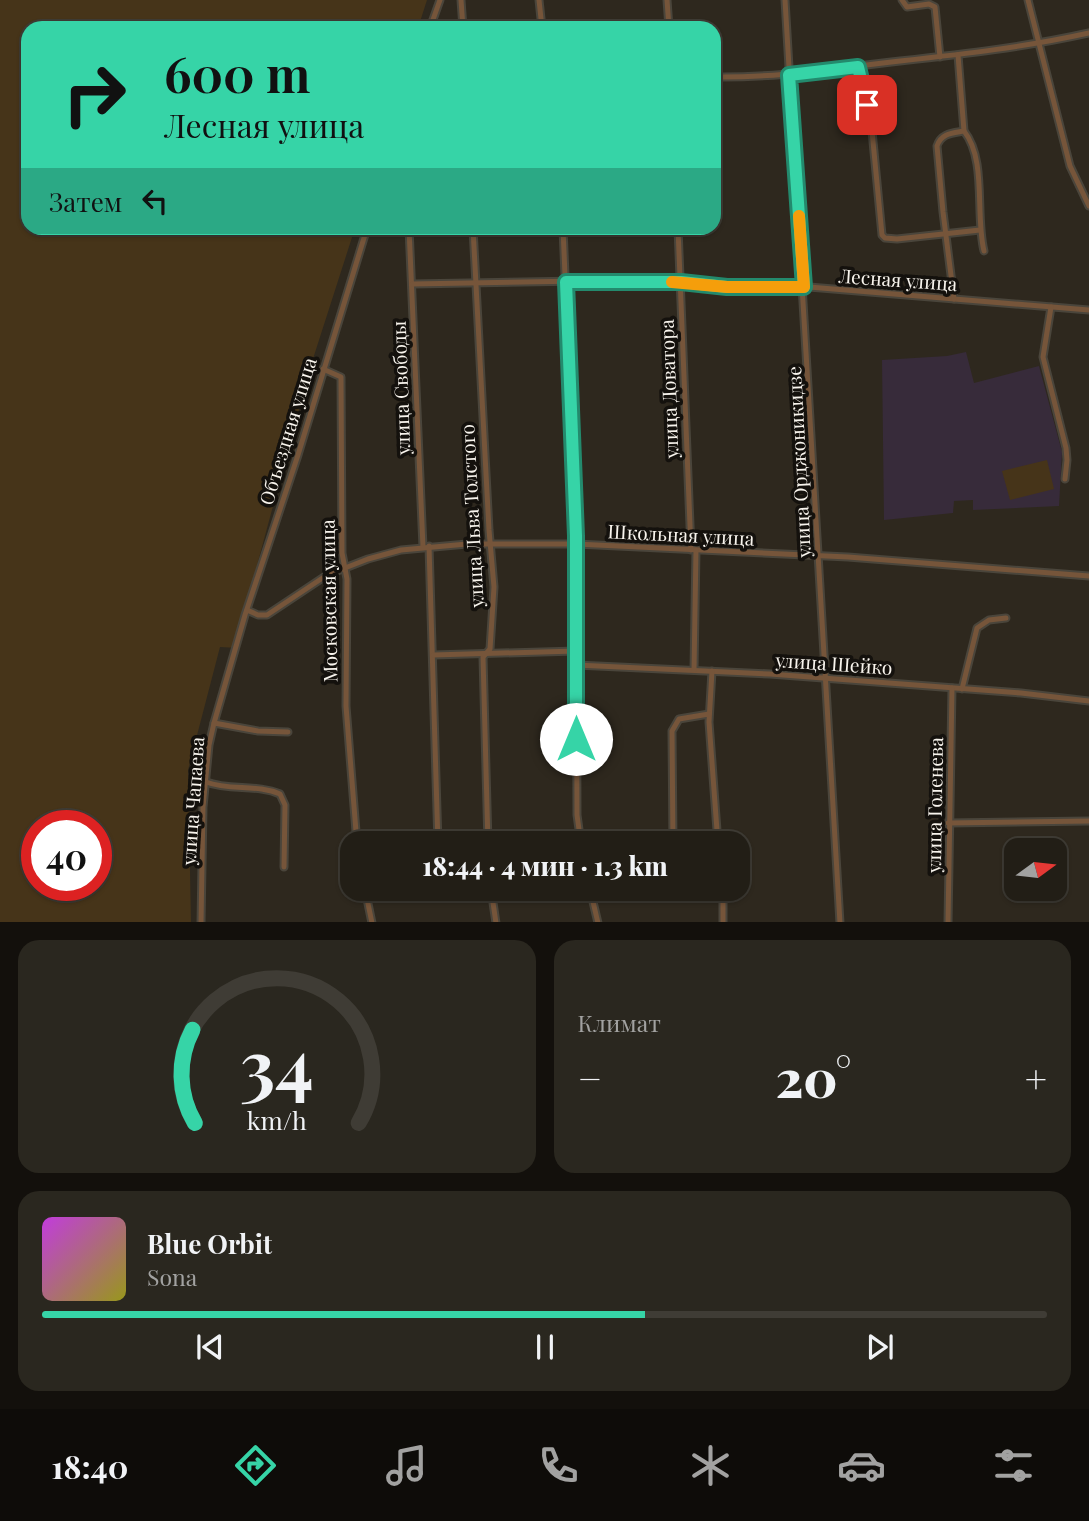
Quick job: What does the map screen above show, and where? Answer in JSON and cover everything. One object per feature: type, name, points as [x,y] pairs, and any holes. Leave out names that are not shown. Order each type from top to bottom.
[{"type":"street","points":[[432,21],[440,0]]},
{"type":"street","points":[[461,0],[462,21]]},
{"type":"street","points":[[539,0],[541,21]]},
{"type":"street","points":[[667,0],[668,21]]},
{"type":"street","name":"улица Орджоникидзе","points":[[785,0],[841,922]]},
{"type":"street","points":[[902,0],[911,8],[929,4],[935,7],[940,57]]},
{"type":"street","points":[[1028,0],[1070,166],[1089,206]]},
{"type":"street","points":[[721,77],[789,75],[858,67],[1028,46],[1089,33]]},
{"type":"street","points":[[958,55],[964,131],[976,151],[980,230],[984,251]]},
{"type":"street","points":[[858,67],[872,131],[882,234],[885,238],[897,239],[980,230]]},
{"type":"street","points":[[954,299],[937,146],[944,135],[964,131]]},
{"type":"street","name":"Объездная улица","points":[[237,644],[299,455],[365,235]]},
{"type":"street","name":"улица Свободы","points":[[409,235],[433,655],[438,831]]},
{"type":"street","name":"улица Льва Толстого","points":[[472,235],[494,587],[490,649],[484,657],[488,831]]},
{"type":"street","points":[[563,235],[576,544],[579,831]]},
{"type":"street","name":"улица Доватора","points":[[678,235],[693,550],[694,670]]},
{"type":"street","name":"Лесная улица","points":[[412,285],[475,282],[681,282],[727,287],[804,287],[1089,310]]},
{"type":"street","points":[[1051,307],[1043,357],[1066,448],[1065,479]]},
{"type":"street","name":"Московская улица","points":[[323,369],[341,377],[342,554],[347,579],[346,706],[356,831]]},
{"type":"street","name":"Школьная улица","points":[[247,610],[258,615],[267,615],[317,581],[345,568],[401,550],[490,543],[576,544],[819,556],[1089,576]]},
{"type":"street","points":[[962,689],[977,628],[989,620],[1006,618]]},
{"type":"street","name":"улица Чапаева","points":[[201,922],[209,745],[237,644]]},
{"type":"street","points":[[433,655],[576,651]]},
{"type":"street","name":"улица Шейко","points":[[576,665],[826,678],[1089,701]]},
{"type":"street","points":[[712,671],[709,715],[717,831]]},
{"type":"street","name":"улица Голенева","points":[[948,922],[952,688]]},
{"type":"street","points":[[673,831],[672,731],[679,719],[709,715]]},
{"type":"street","points":[[214,723],[258,731],[288,732]]},
{"type":"street","points":[[206,782],[220,787],[271,790],[280,794],[285,805],[284,867]]},
{"type":"street","points":[[948,823],[1089,821]]},
{"type":"street","points":[[368,901],[372,922]]},
{"type":"street","points":[[493,901],[496,922]]},
{"type":"street","points":[[593,901],[598,922]]},
{"type":"street","points":[[723,901],[723,922]]},
{"type":"shaded area","points":[[0,0],[427,0],[420,21],[21,21],[21,235],[353,235],[311,365],[245,610],[238,648],[220,647],[188,770],[191,922],[0,922]]},
{"type":"shaded area","points":[[966,352],[974,383],[1039,366],[1062,452],[1059,506],[973,510],[973,500],[954,501],[953,513],[884,520],[882,360],[947,356]]},
{"type":"shaded area","points":[[1047,460],[1054,489],[1010,500],[1002,471]]},
{"type":"slow traffic","points":[[672,282],[727,287],[804,287],[799,216]]},
{"type":"route","points":[[576,739],[576,536],[566,282],[681,282],[727,287],[804,287],[789,75],[858,67],[867,105]]}]
